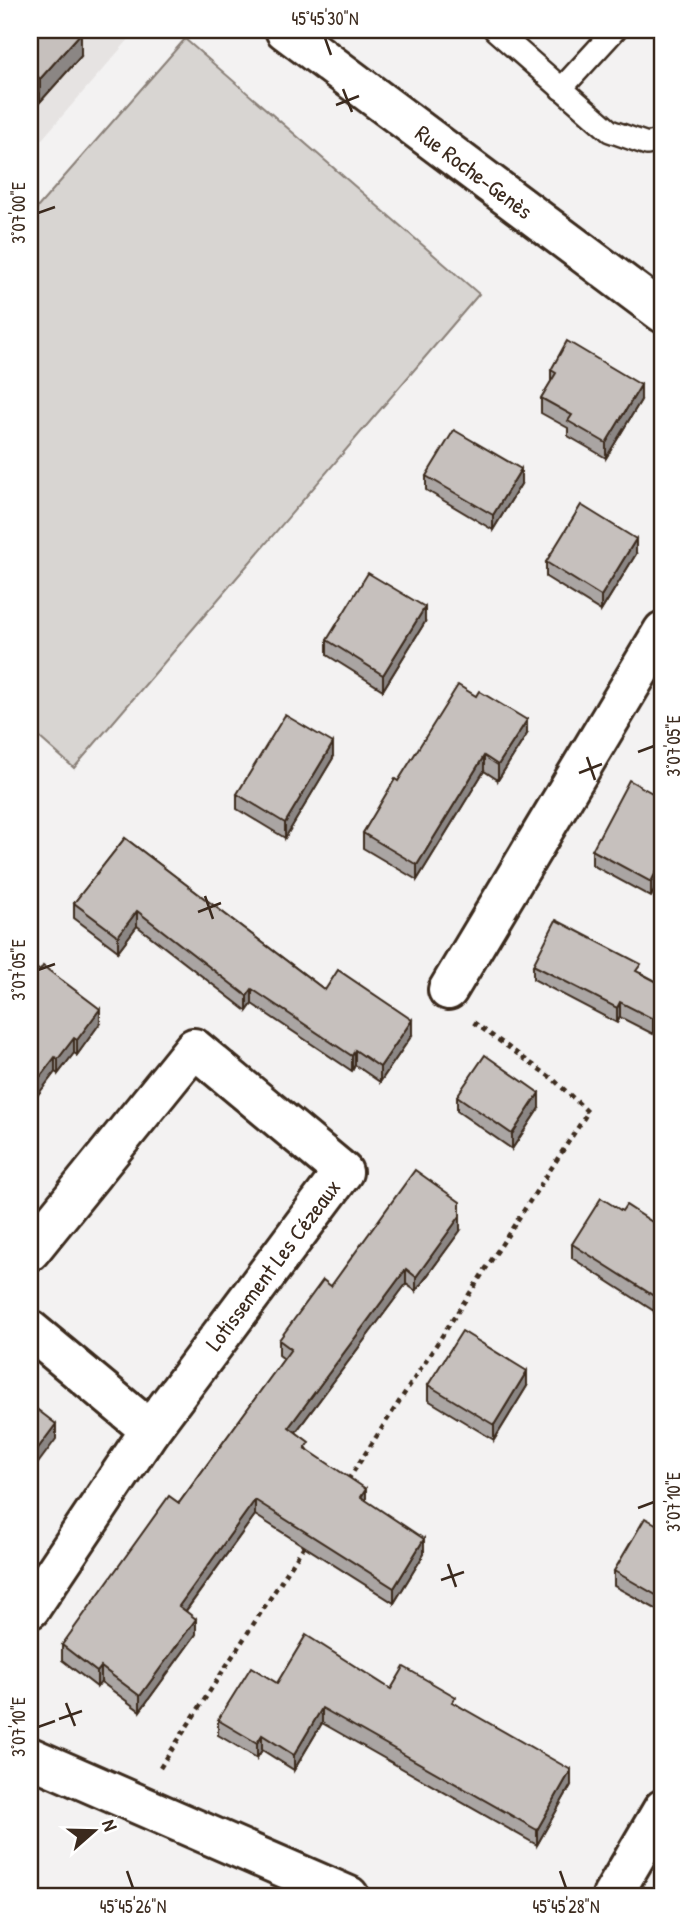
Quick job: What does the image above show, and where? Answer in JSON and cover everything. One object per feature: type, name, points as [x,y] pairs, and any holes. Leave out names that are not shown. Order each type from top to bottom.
[{"type":"street","name":"Rue Roche-Genès","points":[[285,30],[663,313]]},
{"type":"street","points":[[448,990],[663,631]]},
{"type":"street","name":"Lotissement Les Cézeaux","points":[[30,1251],[194,1048],[344,1172],[150,1430]]},
{"type":"street","points":[[30,1330],[150,1430],[30,1609]]},
{"type":"street","points":[[30,1757],[349,1896]]},
{"type":"street","points":[[612,1896],[663,1809]]},
{"type":"lane","points":[[495,30],[610,131],[647,144],[663,140]]},
{"type":"lane","points":[[561,89],[615,30]]},
{"type":"path","points":[[343,1487],[588,1112],[553,1079],[473,1022],[448,990]]},
{"type":"path","points":[[137,1803],[313,1534]]},
{"type":"shaded area","points":[[30,30],[137,30],[30,153]]},
{"type":"shaded area","points":[[185,39],[479,294],[74,768],[30,729],[30,216]]},
{"type":"building","points":[[30,30],[77,30],[81,33],[40,79],[30,69]]},
{"type":"building","points":[[567,341],[641,385],[606,443],[568,421],[572,415],[541,398],[556,373],[551,370]]},
{"type":"building","points":[[454,430],[521,469],[493,515],[426,476]]},
{"type":"building","points":[[581,505],[636,539],[601,596],[546,562]]},
{"type":"building","points":[[368,573],[425,607],[383,675],[327,640]]},
{"type":"building","points":[[458,685],[476,696],[479,691],[527,720],[498,765],[484,756],[417,865],[363,833],[395,779],[398,781]]},
{"type":"building","points":[[285,715],[333,743],[285,823],[237,794]]},
{"type":"building","points":[[629,780],[663,799],[663,858],[651,882],[592,850]]},
{"type":"building","points":[[125,838],[325,990],[338,970],[412,1020],[380,1067],[355,1050],[352,1056],[252,989],[247,996],[137,911],[118,936],[74,903]]},
{"type":"building","points":[[556,920],[641,964],[636,971],[663,985],[663,999],[653,1019],[620,1002],[617,1008],[533,965]]},
{"type":"building","points":[[31,964],[40,971],[43,966],[100,1009],[77,1040],[74,1038],[58,1059],[55,1057],[30,1090],[30,966]]},
{"type":"building","points":[[485,1055],[539,1093],[512,1134],[457,1096]]},
{"type":"building","points":[[415,1170],[460,1202],[460,1216],[416,1277],[406,1269],[289,1427],[309,1442],[305,1448],[366,1489],[361,1497],[424,1539],[394,1588],[255,1500],[179,1606],[196,1619],[140,1696],[101,1667],[97,1672],[62,1645],[169,1496],[179,1503],[291,1349],[279,1340],[323,1280],[331,1286]]},
{"type":"building","points":[[601,1198],[622,1211],[626,1205],[663,1229],[663,1281],[654,1296],[572,1244]]},
{"type":"building","points":[[462,1331],[527,1371],[494,1425],[428,1385]]},
{"type":"building","points":[[30,1404],[56,1424],[30,1459]]},
{"type":"building","points":[[645,1518],[663,1528],[663,1599],[614,1571]]},
{"type":"building","points":[[306,1635],[391,1689],[404,1667],[456,1697],[452,1702],[571,1770],[537,1830],[322,1708],[294,1755],[262,1735],[257,1743],[218,1720],[251,1667],[277,1683]]},
{"type":"building","points":[[663,1883],[663,1896],[661,1896],[657,1894]]}]
